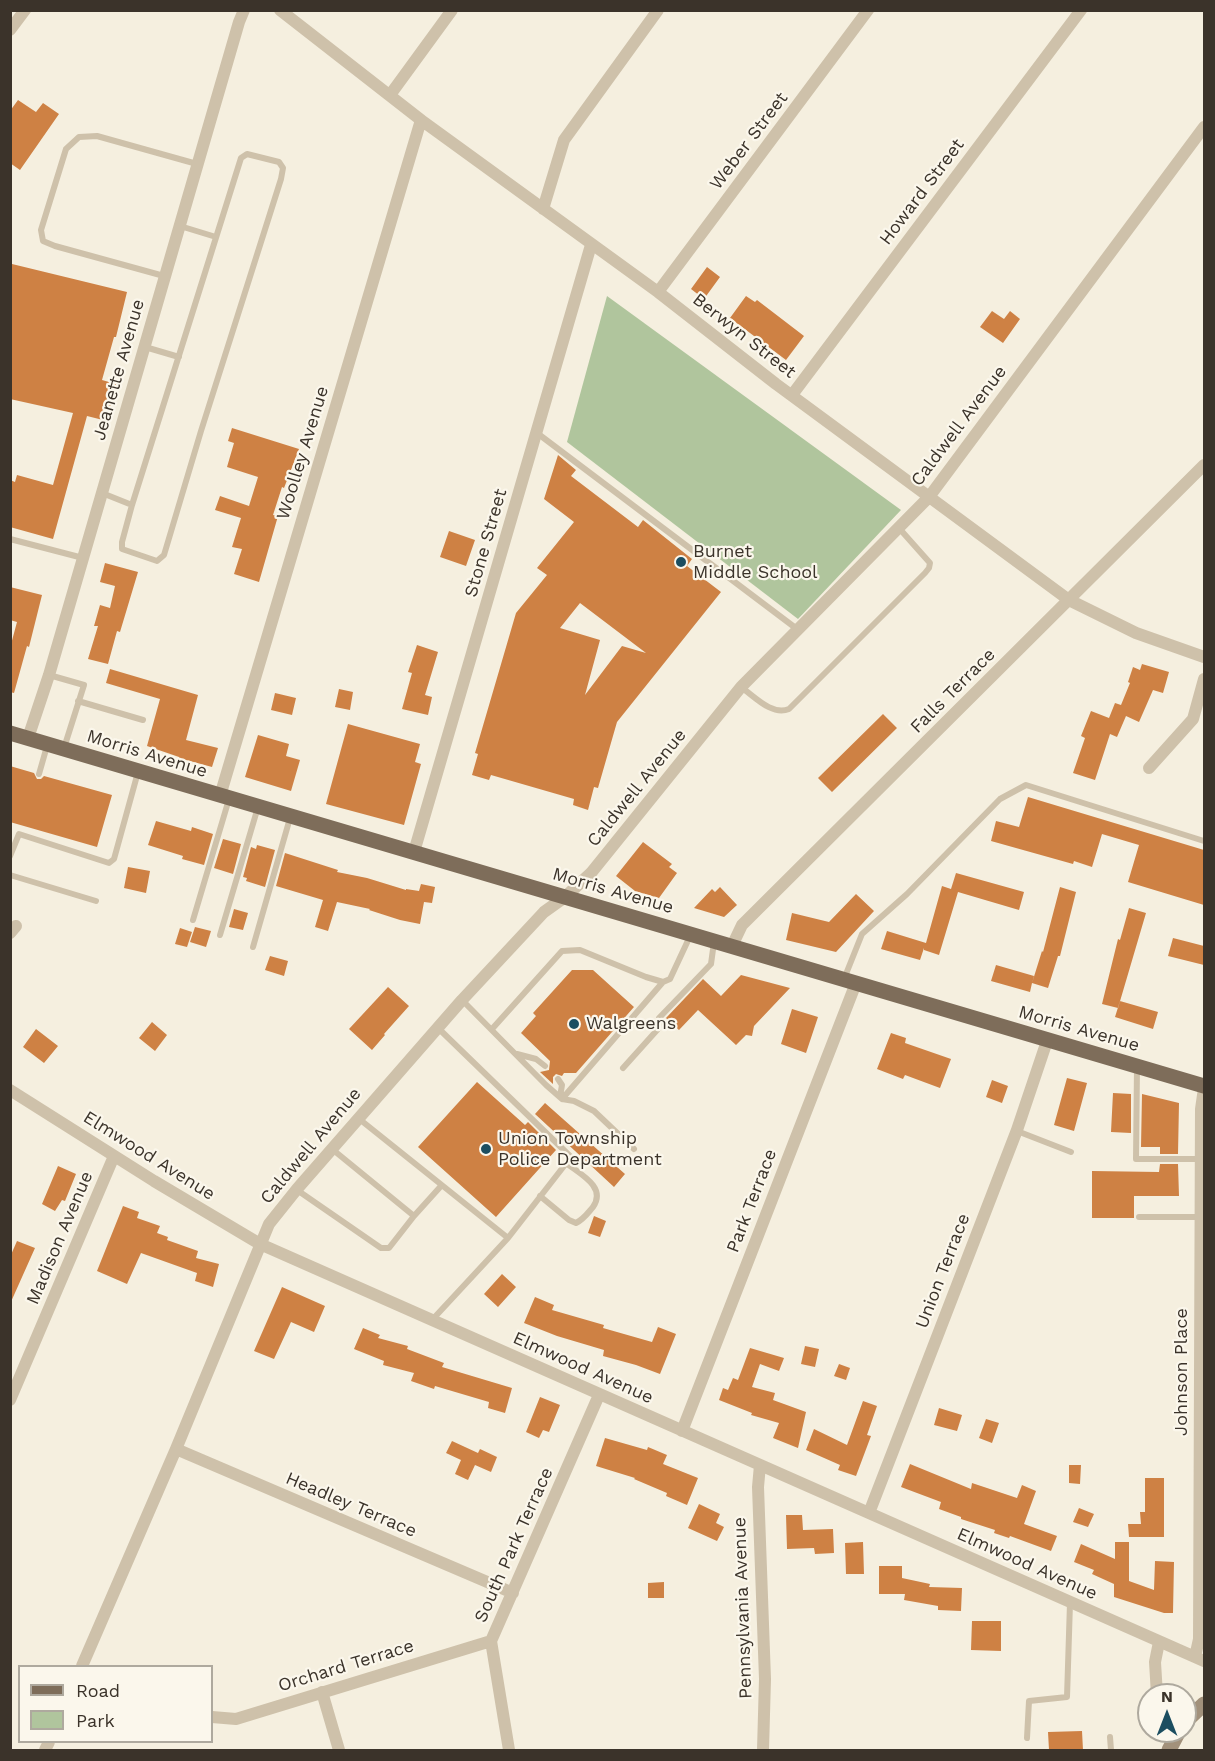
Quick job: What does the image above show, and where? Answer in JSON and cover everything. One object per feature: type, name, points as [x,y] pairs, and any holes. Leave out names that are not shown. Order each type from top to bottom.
[{"type":"main road","name":"Morris Avenue","points":[[10,733],[1204,1087]]},
{"type":"street","points":[[10,30],[25,10]]},
{"type":"street","name":"Jeanette Avenue","points":[[28,738],[49,675],[164,276],[244,10]]},
{"type":"street","name":"Berwyn Street","points":[[280,10],[421,120],[658,292],[792,395],[1069,600],[1136,633],[1204,657]]},
{"type":"street","points":[[390,96],[452,10]]},
{"type":"street","points":[[543,209],[564,140],[658,10]]},
{"type":"street","name":"Weber Street","points":[[658,292],[868,10]]},
{"type":"street","name":"Howard Street","points":[[792,395],[1081,10]]},
{"type":"street","name":"Woolley Avenue","points":[[225,797],[421,120]]},
{"type":"street","name":"Caldwell Avenue","points":[[82,1665],[176,1449],[269,1224],[437,1027],[544,912],[565,897],[591,873],[741,687],[929,497],[1204,127]]},
{"type":"street","name":"Stone Street","points":[[414,852],[591,245]]},
{"type":"street","name":"Falls Terrace","points":[[732,946],[742,925],[1204,465]]},
{"type":"street","points":[[1149,768],[1193,719],[1204,679]]},
{"type":"street","name":"Park Terrace","points":[[682,1431],[850,981]]},
{"type":"street","name":"Union Terrace","points":[[868,1513],[1017,1130],[1047,1041]]},
{"type":"street","name":"Johnson Place","points":[[1200,1659],[1198,1645],[1202,1577],[1202,1373],[1200,1217],[1201,1109],[1204,1087]]},
{"type":"street","name":"Elmwood Avenue","points":[[10,1090],[260,1244],[1200,1659]]},
{"type":"street","name":"Madison Avenue","points":[[10,1400],[114,1156]]},
{"type":"street","name":"South Park Terrace","points":[[509,1750],[491,1641],[599,1395]]},
{"type":"street","name":"Headley Terrace","points":[[176,1449],[513,1593]]},
{"type":"street","name":"Pennsylvania Avenue","points":[[760,1465],[758,1487],[765,1679],[763,1750]]},
{"type":"street","name":"Orchard Terrace","points":[[213,1717],[236,1719],[491,1641]]},
{"type":"street","points":[[1156,1683],[1155,1662],[1159,1642]]},
{"type":"street","points":[[322,1692],[339,1750]]},
{"type":"lane","points":[[164,276],[55,246],[43,241],[41,230],[66,149],[79,137],[97,136],[197,164]]},
{"type":"lane","points":[[247,154],[279,162],[283,168],[281,179],[201,430],[164,555],[157,561],[122,549],[122,542],[216,237],[241,158],[247,154]]},
{"type":"lane","points":[[179,226],[216,237]]},
{"type":"lane","points":[[144,346],[178,357]]},
{"type":"lane","points":[[537,433],[797,629]]},
{"type":"lane","points":[[102,493],[132,505]]},
{"type":"lane","points":[[741,687],[773,711],[782,712],[789,709],[930,568],[930,563],[898,527]]},
{"type":"lane","points":[[10,539],[82,558]]},
{"type":"lane","points":[[49,675],[84,685],[63,749]]},
{"type":"lane","points":[[78,701],[144,720]]},
{"type":"lane","points":[[39,774],[48,744]]},
{"type":"lane","points":[[19,834],[109,863],[114,859],[138,771]]},
{"type":"lane","points":[[850,981],[862,934],[907,894],[1000,799],[1026,785],[1204,841]]},
{"type":"lane","points":[[192,920],[225,797]]},
{"type":"lane","points":[[220,935],[258,806]]},
{"type":"lane","points":[[254,947],[290,816]]},
{"type":"lane","points":[[10,856],[22,825]]},
{"type":"lane","points":[[10,874],[96,901]]},
{"type":"lane","points":[[561,1098],[663,982],[670,979],[691,934]]},
{"type":"lane","points":[[623,1068],[658,1029],[659,1018],[711,964],[714,941]]},
{"type":"lane","points":[[492,1029],[562,951],[580,950],[663,982]]},
{"type":"lane","points":[[462,1000],[561,1098],[574,1101],[594,1111],[634,1149]]},
{"type":"lane","points":[[437,1027],[594,1186],[598,1193],[597,1201],[584,1220],[576,1223],[569,1220],[540,1196]]},
{"type":"lane","points":[[516,1054],[537,1059],[545,1066]]},
{"type":"lane","points":[[1137,1066],[1136,1159],[1202,1166]]},
{"type":"lane","points":[[558,1079],[562,1085],[561,1098]]},
{"type":"lane","points":[[358,1118],[508,1238]]},
{"type":"lane","points":[[1017,1130],[1071,1152]]},
{"type":"lane","points":[[332,1149],[414,1216]]},
{"type":"lane","points":[[431,1320],[508,1238],[568,1160]]},
{"type":"lane","points":[[297,1189],[381,1248],[389,1248],[441,1186]]},
{"type":"lane","points":[[1139,1217],[1200,1217]]},
{"type":"lane","points":[[1027,1738],[1029,1701],[1066,1697],[1070,1603]]},
{"type":"lane","points":[[1110,1737],[1111,1750]]},
{"type":"green space","points":[[607,296],[901,510],[798,619],[567,442]]},
{"type":"building","points":[[18,100],[36,112],[43,103],[59,114],[20,170],[10,163],[10,111]]},
{"type":"building","points":[[12,264],[127,292],[102,380],[116,384],[107,421],[87,416],[53,539],[10,527],[10,480],[15,482],[17,475],[53,485],[73,413],[10,399],[10,272]]},
{"type":"building","points":[[707,267],[720,277],[704,299],[691,289]]},
{"type":"building","points":[[746,296],[755,302],[757,300],[804,336],[786,360],[730,318]]},
{"type":"building","points":[[992,311],[1004,319],[1010,311],[1020,319],[1003,343],[980,327]]},
{"type":"building","points":[[232,428],[299,449],[284,488],[282,487],[273,515],[278,516],[259,582],[234,574],[242,549],[232,547],[241,518],[215,510],[220,496],[249,506],[258,477],[227,467],[234,443],[228,441]]},
{"type":"building","points":[[558,455],[576,470],[571,476],[638,527],[643,520],[692,559],[687,566],[721,592],[617,722],[598,788],[594,787],[588,810],[573,805],[574,799],[491,775],[489,780],[472,775],[478,754],[475,753],[516,613],[547,575],[537,568],[574,522],[544,499]],"holes":[[[580,603],[646,653],[622,646],[585,695],[600,640],[560,628]]]},
{"type":"building","points":[[449,531],[475,540],[466,566],[440,557]]},
{"type":"building","points":[[105,563],[138,572],[108,664],[88,659],[98,626],[94,626],[100,605],[110,608],[115,586],[100,582]]},
{"type":"building","points":[[10,587],[42,595],[14,693],[10,692],[10,648],[17,622],[10,620]]},
{"type":"building","points":[[417,645],[438,652],[425,695],[432,697],[428,715],[402,709],[412,673],[408,672]]},
{"type":"building","points":[[1142,664],[1169,672],[1163,693],[1153,690],[1139,722],[1126,716],[1117,737],[1110,734],[1095,780],[1073,773],[1085,738],[1081,736],[1091,711],[1109,718],[1115,703],[1121,705],[1130,683],[1128,682],[1133,667],[1140,670]]},
{"type":"building","points":[[110,669],[198,695],[186,740],[218,748],[212,767],[147,746],[160,699],[106,683]]},
{"type":"building","points":[[339,689],[353,692],[350,710],[335,707]]},
{"type":"building","points":[[275,693],[296,698],[292,715],[271,710]]},
{"type":"building","points":[[883,714],[897,728],[832,792],[818,778]]},
{"type":"building","points":[[348,724],[420,744],[415,762],[421,764],[404,825],[326,804]]},
{"type":"building","points":[[258,735],[289,744],[286,756],[300,760],[291,791],[245,777]]},
{"type":"building","points":[[10,766],[34,773],[37,779],[44,776],[112,795],[97,847],[10,822]]},
{"type":"building","points":[[1028,797],[1204,850],[1204,905],[1128,882],[1139,845],[1102,834],[1092,867],[1074,861],[1073,864],[991,841],[996,821],[1019,827]]},
{"type":"building","points":[[156,821],[191,831],[192,827],[213,834],[204,865],[148,845]]},
{"type":"building","points":[[223,839],[241,844],[233,874],[214,868]]},
{"type":"building","points":[[643,842],[672,864],[669,867],[677,873],[659,898],[635,891],[616,876]]},
{"type":"building","points":[[257,845],[275,850],[265,887],[246,881],[247,878],[243,877],[251,847],[256,849]]},
{"type":"building","points":[[285,853],[338,870],[337,872],[406,890],[419,891],[421,884],[435,887],[432,903],[424,902],[420,924],[337,902],[328,931],[315,927],[323,900],[276,886]]},
{"type":"building","points":[[128,867],[150,871],[146,893],[124,888]]},
{"type":"building","points":[[956,873],[1024,892],[1019,910],[958,892],[939,955],[924,950],[924,948],[920,960],[881,949],[887,931],[926,943],[942,886],[951,889]]},
{"type":"building","points":[[720,887],[737,905],[724,917],[694,908],[712,889],[715,892]]},
{"type":"building","points":[[1060,887],[1076,892],[1060,956],[1058,956],[1048,988],[1032,983],[1043,952]]},
{"type":"building","points":[[856,894],[874,911],[836,952],[786,940],[792,913],[829,922]]},
{"type":"building","points":[[1129,908],[1146,913],[1118,1008],[1102,1004],[1118,939],[1120,940]]},
{"type":"building","points":[[234,909],[248,913],[243,930],[229,927]]},
{"type":"building","points":[[195,927],[211,931],[206,947],[190,942]]},
{"type":"building","points":[[180,928],[192,932],[187,947],[175,944]]},
{"type":"building","points":[[1173,938],[1204,946],[1204,965],[1168,956]]},
{"type":"building","points":[[270,956],[288,961],[284,976],[265,970]]},
{"type":"building","points":[[996,965],[1034,976],[1030,992],[991,981]]},
{"type":"building","name":"Walgreens","points":[[572,970],[593,970],[634,1007],[576,1073],[564,1073],[562,1076],[556,1074],[553,1077],[553,1084],[540,1072],[549,1070],[550,1061],[521,1033],[536,1016],[533,1013]]},
{"type":"building","points":[[741,975],[790,988],[754,1026],[752,1036],[746,1035],[736,1045],[698,1010],[679,1030],[666,1018],[703,979],[721,996]]},
{"type":"building","points":[[388,987],[409,1006],[372,1050],[349,1029]]},
{"type":"building","points":[[1120,1001],[1158,1012],[1153,1029],[1115,1017]]},
{"type":"building","points":[[792,1009],[818,1017],[806,1053],[781,1044]]},
{"type":"building","points":[[152,1022],[167,1035],[155,1051],[139,1038]]},
{"type":"building","points":[[36,1029],[58,1046],[44,1063],[23,1047]]},
{"type":"building","points":[[891,1033],[906,1038],[905,1043],[951,1059],[940,1088],[905,1075],[903,1079],[877,1069]]},
{"type":"building","points":[[1067,1078],[1087,1083],[1074,1131],[1054,1125]]},
{"type":"building","points":[[992,1080],[1008,1086],[1002,1103],[986,1097]]},
{"type":"building","name":"Union Township Police Department","points":[[477,1082],[525,1125],[528,1122],[556,1150],[496,1217],[418,1147]]},
{"type":"building","points":[[1113,1093],[1131,1094],[1131,1133],[1111,1132]]},
{"type":"building","points":[[1142,1094],[1179,1103],[1178,1154],[1160,1154],[1160,1147],[1141,1147]]},
{"type":"building","points":[[545,1103],[625,1174],[614,1187],[535,1114]]},
{"type":"building","points":[[1160,1164],[1178,1164],[1179,1196],[1134,1196],[1134,1218],[1092,1218],[1092,1171],[1159,1172]]},
{"type":"building","points":[[58,1166],[76,1174],[65,1201],[62,1200],[55,1211],[42,1204]]},
{"type":"building","points":[[123,1206],[139,1212],[137,1218],[160,1226],[157,1233],[168,1237],[167,1240],[198,1251],[196,1258],[219,1264],[213,1287],[195,1281],[197,1273],[141,1253],[127,1284],[97,1271]]},
{"type":"building","points":[[594,1216],[606,1221],[600,1237],[588,1233]]},
{"type":"building","points":[[17,1241],[35,1248],[10,1304],[10,1257]]},
{"type":"building","points":[[502,1274],[516,1287],[498,1307],[484,1294]]},
{"type":"building","points":[[282,1287],[325,1306],[314,1332],[291,1322],[274,1359],[254,1351]]},
{"type":"building","points":[[535,1297],[554,1305],[552,1310],[652,1342],[658,1327],[676,1334],[660,1374],[603,1356],[604,1350],[524,1323]]},
{"type":"building","points":[[363,1328],[380,1335],[378,1338],[408,1346],[407,1349],[444,1363],[442,1367],[512,1388],[505,1413],[488,1408],[489,1402],[411,1381],[414,1373],[383,1365],[384,1361],[354,1349]]},
{"type":"building","points":[[805,1346],[819,1349],[815,1367],[801,1364]]},
{"type":"building","points":[[750,1348],[784,1358],[779,1371],[760,1364],[752,1387],[775,1393],[773,1400],[806,1412],[798,1448],[773,1438],[779,1423],[751,1415],[752,1413],[719,1400],[723,1388],[728,1390],[733,1378],[738,1380]]},
{"type":"building","points":[[839,1364],[850,1368],[846,1380],[834,1376]]},
{"type":"building","points":[[540,1397],[560,1405],[549,1432],[543,1430],[539,1438],[526,1432]]},
{"type":"building","points":[[863,1401],[877,1406],[867,1435],[871,1436],[856,1476],[838,1470],[840,1465],[806,1450],[814,1429],[847,1445]]},
{"type":"building","points":[[939,1408],[962,1415],[957,1431],[934,1425]]},
{"type":"building","points":[[986,1419],[999,1423],[992,1443],[979,1438]]},
{"type":"building","points":[[605,1438],[647,1450],[648,1447],[667,1455],[663,1464],[698,1478],[687,1505],[635,1478],[596,1466]]},
{"type":"building","points":[[452,1441],[478,1453],[480,1449],[497,1457],[491,1472],[475,1465],[468,1480],[455,1474],[461,1460],[446,1453]]},
{"type":"building","points":[[910,1464],[971,1489],[972,1483],[1017,1498],[1022,1485],[1036,1491],[1024,1524],[1057,1536],[1051,1551],[1010,1536],[1009,1538],[994,1533],[995,1530],[961,1519],[961,1517],[939,1509],[941,1502],[901,1487]]},
{"type":"building","points":[[1069,1465],[1081,1465],[1080,1484],[1069,1483]]},
{"type":"building","points":[[1145,1478],[1164,1478],[1164,1537],[1129,1537],[1128,1524],[1141,1524],[1140,1512],[1145,1512]]},
{"type":"building","points":[[699,1504],[720,1514],[716,1523],[724,1527],[717,1541],[688,1528]]},
{"type":"building","points":[[1079,1508],[1094,1514],[1088,1527],[1073,1522]]},
{"type":"building","points":[[786,1515],[802,1515],[803,1530],[833,1529],[834,1553],[815,1554],[814,1548],[787,1549]]},
{"type":"building","points":[[863,1542],[864,1574],[846,1574],[845,1543]]},
{"type":"building","points":[[1115,1542],[1129,1542],[1129,1581],[1154,1590],[1155,1561],[1174,1562],[1173,1613],[1164,1613],[1114,1597],[1114,1584],[1092,1574],[1094,1570],[1074,1562],[1081,1544],[1115,1559]]},
{"type":"building","points":[[879,1566],[902,1566],[902,1578],[930,1584],[929,1587],[962,1588],[961,1611],[938,1610],[938,1606],[904,1600],[905,1594],[879,1594]]},
{"type":"building","points":[[664,1582],[664,1598],[648,1598],[648,1583]]},
{"type":"building","points":[[972,1621],[1001,1621],[1001,1651],[971,1650]]},
{"type":"building","points":[[1082,1731],[1083,1750],[1049,1750],[1048,1732]]},
{"type":"place","name":"Burnet Middle School","points":[[681,562]]},
{"type":"place","name":"Walgreens","points":[[574,1024]]},
{"type":"place","name":"Union Township Police Department","points":[[486,1149]]}]
